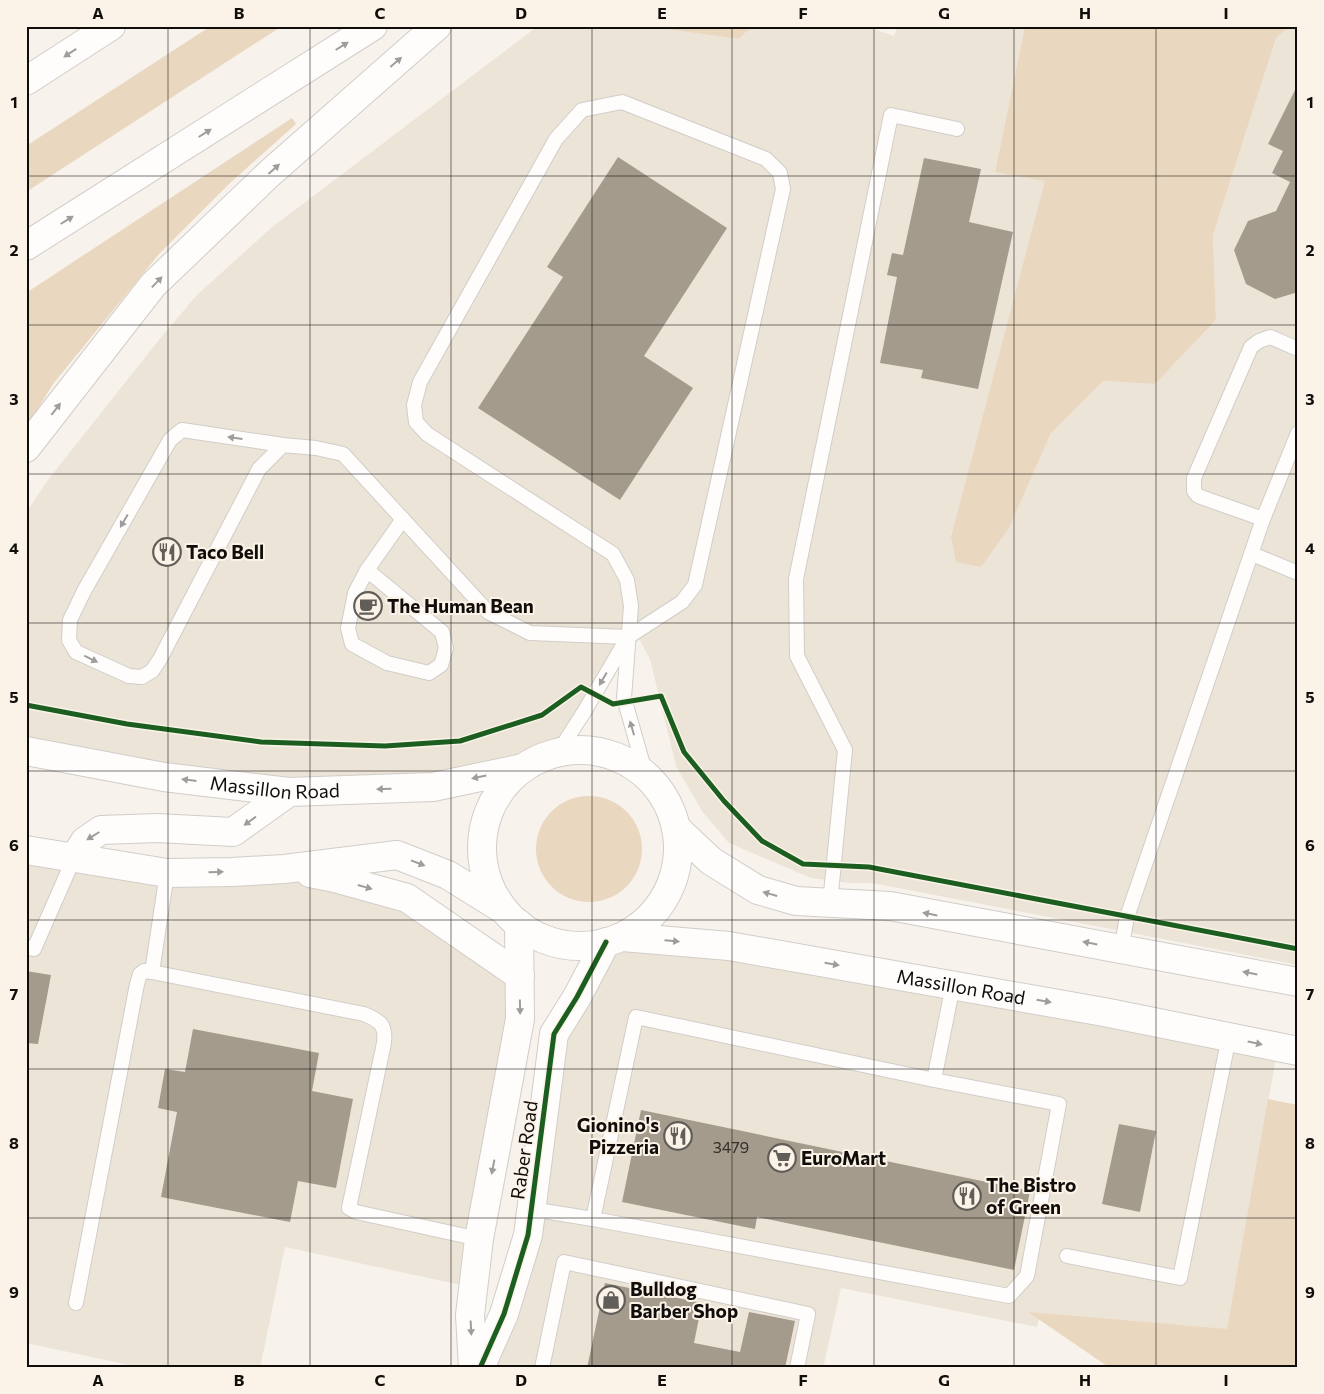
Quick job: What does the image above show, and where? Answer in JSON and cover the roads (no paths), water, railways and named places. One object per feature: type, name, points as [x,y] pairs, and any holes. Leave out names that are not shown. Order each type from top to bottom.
[{"type":"main road","points":[[26,81],[111,26]]},
{"type":"main road","points":[[26,246],[373,26]]},
{"type":"main road","points":[[26,448],[153,285],[270,173],[437,26]]},
{"type":"main road","points":[[510,916],[486,879],[481,846],[488,813],[504,784],[530,762],[559,751],[590,750],[620,758],[646,775],[665,799],[676,828],[678,860],[669,890],[650,917],[615,939]]},
{"type":"main road","name":"Massillon Road","points":[[26,751],[164,777],[290,792],[433,787],[524,768]]},
{"type":"main road","points":[[74,858],[85,841],[101,830],[157,828],[233,832],[290,792]]},
{"type":"main road","points":[[676,828],[711,861],[758,890],[796,901],[890,906],[1298,982]]},
{"type":"main road","points":[[26,850],[167,873],[284,869],[397,855],[448,875],[510,916]]},
{"type":"main road","points":[[284,869],[335,878],[406,898],[520,976]]},
{"type":"main road","name":"Massillon Road","points":[[510,916],[527,931],[557,944],[591,946],[615,939],[729,946],[1104,1012],[1298,1051]]},
{"type":"main road","name":"Raber Road","points":[[482,1367],[470,1315],[479,1240],[520,1020],[520,976],[510,916]]},
{"type":"main road","name":"Raber Road","points":[[482,1367],[504,1314],[528,1235],[554,1034],[615,939]]},
{"type":"lane","points":[[559,751],[628,637],[682,602],[695,585],[783,189],[780,173],[766,159],[622,102],[582,110],[556,139],[420,382],[414,405],[416,422],[428,434],[613,554],[627,580],[630,606],[628,637],[624,698],[646,775]]},
{"type":"lane","points":[[830,903],[845,750],[797,656],[796,579],[891,116],[957,129]]},
{"type":"lane","points":[[1263,519],[1198,496],[1194,491],[1194,478],[1251,348],[1259,341],[1270,337],[1298,349]]},
{"type":"lane","points":[[283,445],[260,469],[152,671],[142,677],[129,676],[76,652],[69,640],[70,620],[84,591],[170,440],[182,430],[316,448],[343,454],[488,612],[530,633],[628,637]]},
{"type":"lane","points":[[1121,949],[1127,917],[1263,519],[1298,433]]},
{"type":"lane","points":[[367,570],[442,632],[446,648],[441,665],[429,673],[387,663],[352,644],[348,628],[355,593],[367,570],[403,519]]},
{"type":"lane","points":[[1252,554],[1298,573]]},
{"type":"lane","points":[[26,947],[34,949],[74,858]]},
{"type":"lane","points":[[152,972],[167,873]]},
{"type":"lane","points":[[76,1303],[137,984],[140,974],[144,972],[152,972],[364,1014],[376,1019],[382,1025],[385,1034],[384,1043],[349,1208],[356,1212],[479,1240]]},
{"type":"lane","points":[[934,1080],[953,985]]},
{"type":"lane","points":[[531,1209],[1009,1296],[1026,1276],[1059,1104],[934,1080],[636,1017],[593,1219]]},
{"type":"lane","points":[[1067,1256],[1180,1278],[1229,1037]]},
{"type":"lane","points":[[542,1368],[564,1262],[808,1314],[797,1368]]},
{"type":"place","name":"Taco Bell","points":[[167,552]]},
{"type":"place","name":"The Human Bean","points":[[368,606]]},
{"type":"place","name":"Gionino's Pizzeria","points":[[678,1136]]},
{"type":"place","name":"EuroMart","points":[[782,1158]]},
{"type":"place","name":"The Bistro of Green","points":[[967,1196]]},
{"type":"place","name":"Bulldog Barber Shop","points":[[611,1300]]}]
